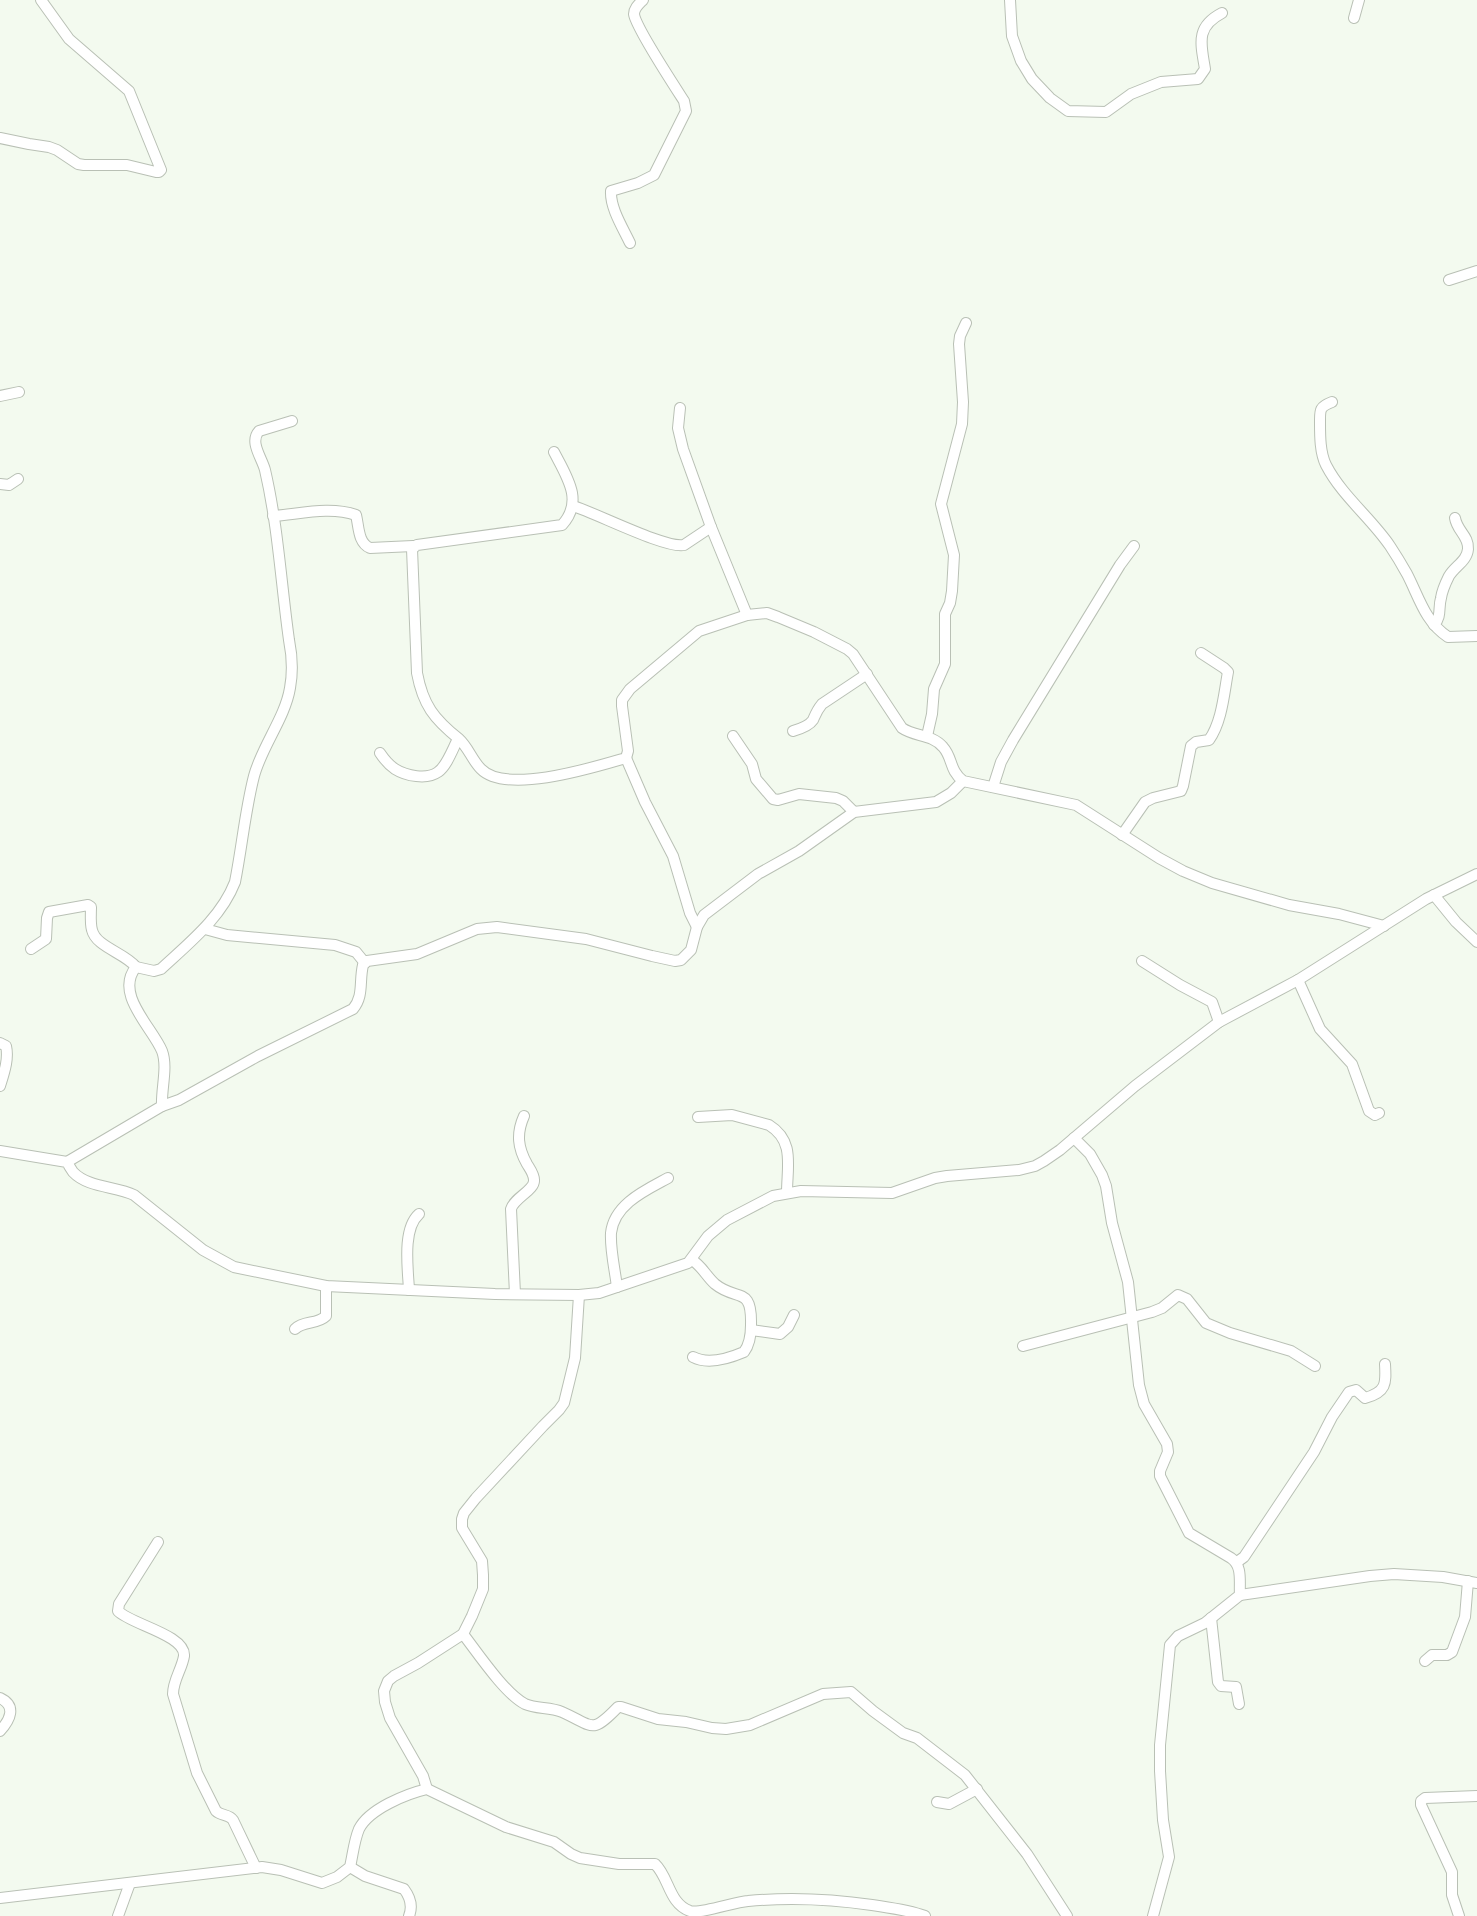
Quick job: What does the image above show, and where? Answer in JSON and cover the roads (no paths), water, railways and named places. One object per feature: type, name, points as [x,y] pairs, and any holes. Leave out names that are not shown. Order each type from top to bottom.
[{"type":"street","points":[[0,138],[49,147],[84,165],[127,164],[159,173],[161,170],[129,91],[69,39],[41,0]]},
{"type":"street","points":[[630,243],[612,204],[611,191],[654,175],[686,111],[684,101],[635,17],[635,9],[643,0]]},
{"type":"street","points":[[1010,0],[1012,36],[1021,61],[1032,79],[1050,98],[1064,109],[1073,112],[1106,112],[1131,94],[1161,82],[1198,79],[1205,69],[1201,33],[1212,18],[1222,13]]},
{"type":"street","points":[[1354,18],[1359,0]]},
{"type":"street","points":[[1449,280],[1477,271]]},
{"type":"street","points":[[927,736],[934,690],[946,655],[945,614],[951,600],[954,562],[941,504],[962,424],[959,344],[967,323]]},
{"type":"street","points":[[0,396],[19,392]]},
{"type":"street","points":[[1332,402],[1324,405],[1321,410],[1321,445],[1326,466],[1351,501],[1390,545],[1422,608],[1434,625],[1448,637],[1477,636]]},
{"type":"street","points":[[680,408],[679,437],[711,527],[747,615]]},
{"type":"street","points":[[30,949],[46,939],[49,912],[88,905],[91,907],[92,930],[97,940],[130,960],[136,968],[154,971],[161,969],[205,929],[231,892],[256,771],[290,690],[290,644],[273,516],[265,468],[255,438],[259,431],[292,421]]},
{"type":"street","points":[[273,516],[324,511],[356,515],[363,544],[370,548],[413,546],[558,527],[566,521],[573,506],[570,482],[554,452]]},
{"type":"street","points":[[0,484],[9,485],[18,479]]},
{"type":"street","points":[[573,506],[679,547],[711,527]]},
{"type":"street","points":[[1434,625],[1440,615],[1441,597],[1448,577],[1466,558],[1468,551],[1467,539],[1457,527],[1455,519]]},
{"type":"street","points":[[413,546],[417,673],[420,690],[430,711],[467,748],[481,769],[506,779],[553,777],[626,758]]},
{"type":"street","points":[[993,787],[1001,762],[1019,730],[1134,546]]},
{"type":"street","points":[[697,927],[690,913],[673,856],[626,758],[628,751],[622,700],[630,689],[699,631],[747,615],[767,613],[814,632],[853,654],[902,728],[935,740],[947,752],[954,773],[963,781],[1076,804],[1183,871],[1212,883],[1289,905],[1384,926]]},
{"type":"street","points":[[1122,835],[1145,802],[1181,791],[1191,746],[1196,742],[1209,740],[1213,734],[1228,672],[1201,653]]},
{"type":"street","points":[[793,731],[810,724],[822,705],[867,674]]},
{"type":"street","points":[[733,736],[752,764],[756,779],[773,799],[779,800],[799,794],[836,798],[854,812]]},
{"type":"street","points":[[380,753],[389,765],[398,771],[430,775],[442,769],[458,739]]},
{"type":"street","points":[[0,1151],[67,1162],[162,1106],[179,1100],[258,1056],[353,1009],[358,1003],[361,970],[365,963],[381,958],[417,954],[477,929],[498,927],[586,939],[675,961],[681,960],[691,950],[697,927],[704,915],[758,874],[799,851],[854,812],[936,802],[951,793],[963,781]]},
{"type":"street","points":[[67,1162],[74,1172],[95,1184],[134,1195],[204,1250],[234,1267],[326,1286],[515,1294],[599,1293],[688,1263],[708,1236],[727,1220],[773,1196],[787,1193],[892,1193],[947,1176],[1019,1170],[1035,1166],[1219,1022],[1298,980],[1434,895],[1477,874]]},
{"type":"street","points":[[1434,895],[1477,942]]},
{"type":"street","points":[[205,929],[227,935],[335,945],[356,952],[365,963]]},
{"type":"street","points":[[1142,961],[1212,1002],[1219,1022]]},
{"type":"street","points":[[136,968],[128,985],[145,1024],[163,1053],[162,1106]]},
{"type":"street","points":[[1298,980],[1321,1029],[1352,1064],[1369,1111],[1374,1115],[1379,1113]]},
{"type":"street","points":[[0,1043],[7,1049],[0,1086]]},
{"type":"street","points":[[698,1117],[732,1115],[774,1128],[787,1146],[787,1193]]},
{"type":"street","points":[[515,1294],[511,1209],[512,1204],[534,1184],[518,1139],[519,1126],[524,1116]]},
{"type":"street","points":[[1074,1138],[1090,1154],[1102,1175],[1112,1223],[1126,1267],[1139,1385],[1144,1404],[1167,1444],[1168,1452],[1160,1476],[1189,1533],[1237,1562]]},
{"type":"street","points":[[617,1287],[611,1235],[616,1216],[642,1193],[668,1178]]},
{"type":"street","points":[[409,1290],[407,1249],[412,1224],[419,1214]]},
{"type":"street","points":[[692,1260],[715,1284],[741,1295],[750,1303],[751,1310],[747,1349],[740,1354],[705,1361],[693,1357]]},
{"type":"street","points":[[295,1329],[303,1323],[324,1318],[327,1311],[326,1286]]},
{"type":"street","points":[[427,1790],[423,1776],[390,1718],[384,1702],[384,1691],[388,1681],[394,1676],[418,1664],[463,1634],[478,1604],[483,1588],[482,1561],[462,1528],[462,1519],[476,1498],[564,1404],[575,1358],[579,1295]]},
{"type":"street","points":[[1023,1346],[1132,1319],[1162,1308],[1178,1295],[1188,1299],[1206,1323],[1291,1351],[1315,1366]]},
{"type":"street","points":[[751,1330],[780,1334],[788,1327],[794,1315]]},
{"type":"street","points":[[1237,1562],[1244,1557],[1314,1452],[1349,1392],[1356,1390],[1365,1398],[1384,1386],[1385,1364]]},
{"type":"street","points":[[159,1542],[119,1604],[118,1611],[175,1641],[184,1651],[173,1693],[197,1773],[216,1811],[230,1816],[233,1820],[256,1868]]},
{"type":"street","points":[[1237,1562],[1240,1595]]},
{"type":"street","points":[[1153,1916],[1169,1857],[1163,1820],[1160,1745],[1170,1645],[1178,1636],[1211,1618],[1240,1595],[1394,1574],[1473,1582],[1465,1617],[1452,1652],[1447,1655],[1432,1655],[1425,1661]]},
{"type":"street","points":[[1211,1618],[1218,1682],[1221,1686],[1236,1687],[1239,1704]]},
{"type":"street","points":[[463,1634],[520,1701],[551,1708],[591,1726],[599,1725],[621,1707],[658,1719],[712,1728],[739,1728],[823,1695],[851,1692],[903,1733],[917,1738],[965,1775],[1037,1868],[1067,1916]]},
{"type":"street","points":[[0,1698],[5,1700],[11,1709],[10,1716],[0,1731]]},
{"type":"street","points":[[937,1802],[943,1805],[956,1802],[977,1789]]},
{"type":"street","points":[[0,1898],[256,1868],[281,1870],[322,1883],[337,1877],[350,1867],[357,1836],[366,1819],[392,1802],[427,1790],[506,1826],[554,1842],[580,1858],[619,1864],[655,1864],[661,1870],[675,1899],[692,1914],[750,1901],[834,1899],[903,1909],[925,1916]]},
{"type":"street","points":[[1459,1916],[1452,1895],[1452,1872],[1421,1801],[1425,1798],[1477,1797]]},
{"type":"street","points":[[350,1867],[365,1876],[404,1889],[410,1900],[410,1916]]},
{"type":"street","points":[[118,1916],[130,1883]]}]
